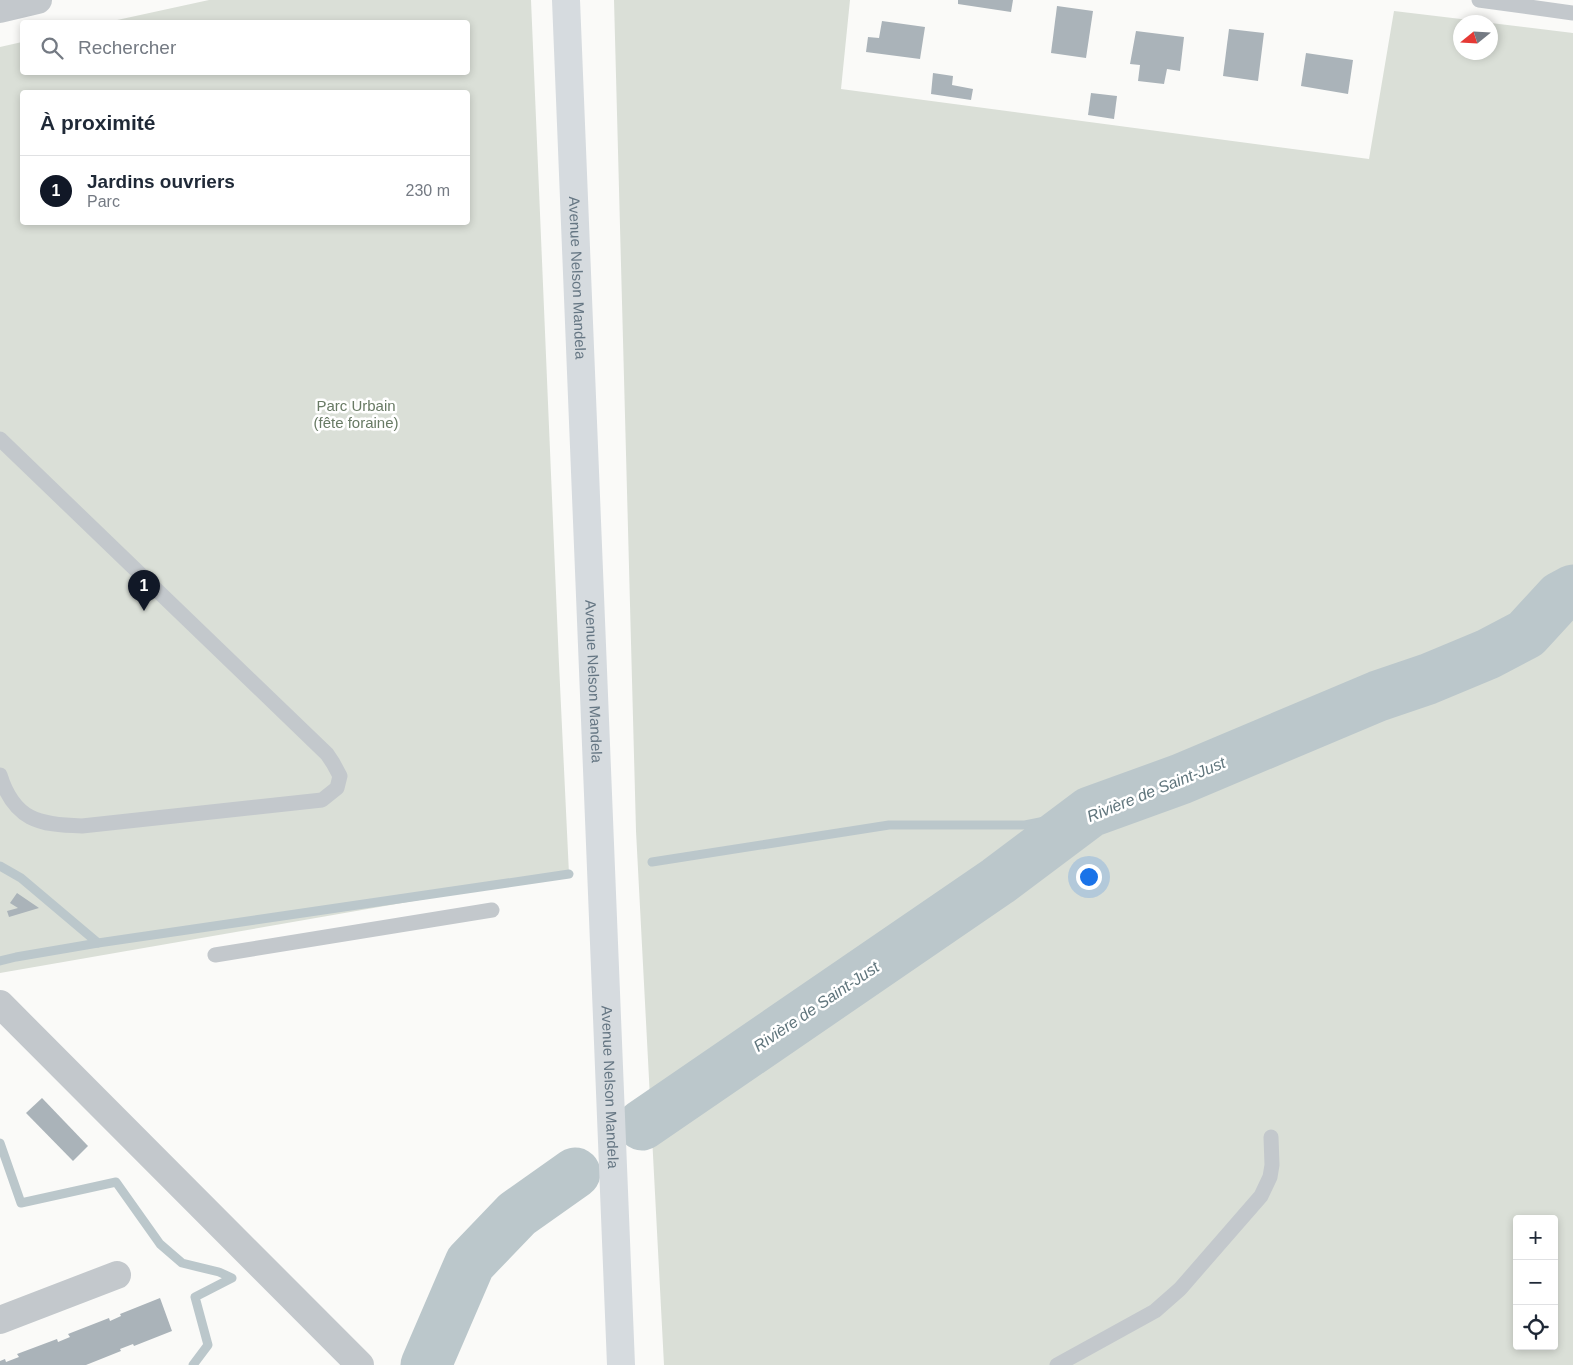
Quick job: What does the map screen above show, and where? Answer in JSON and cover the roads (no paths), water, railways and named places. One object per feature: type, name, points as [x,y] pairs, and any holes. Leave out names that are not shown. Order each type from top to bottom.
[{"type":"street","name":"Avenue Nelson Mandela","points":[[566,0],[621,1365]]},
{"type":"street","points":[[0,1004],[360,1365]]},
{"type":"street","points":[[0,1320],[117,1275]]},
{"type":"lane","points":[[1479,0],[1573,13]]},
{"type":"lane","points":[[0,439],[327,754],[340,776],[337,788],[322,800],[82,826],[48,824],[21,812],[5,790],[0,775]]},
{"type":"lane","points":[[215,955],[492,910]]},
{"type":"lane","points":[[1057,1365],[1155,1311],[1180,1290],[1261,1196],[1268,1182],[1272,1165],[1271,1137]]},
{"type":"waterway","name":"Rivière de Saint-Just","points":[[642,1125],[998,881],[1090,812],[1181,779],[1378,696],[1428,679],[1488,654],[1526,634],[1560,597],[1573,590]]},
{"type":"waterway","points":[[652,862],[889,825],[1025,825],[1090,812]]},
{"type":"waterway","points":[[0,866],[21,878],[98,943],[569,874]]},
{"type":"waterway","points":[[0,961],[98,943]]},
{"type":"waterway","points":[[0,1143],[21,1203],[116,1182],[160,1244],[182,1263],[219,1272],[232,1278],[195,1297],[208,1345],[193,1365]]},
{"type":"waterway","name":"Rivière de Saint-Just","points":[[426,1365],[470,1263],[517,1214],[575,1173]]},
{"type":"place","name":"Jardins ouvriers","points":[[144,611]]},
{"type":"park label","name":"Parc Urbain (fête foraine)","points":[[356,414]]}]
